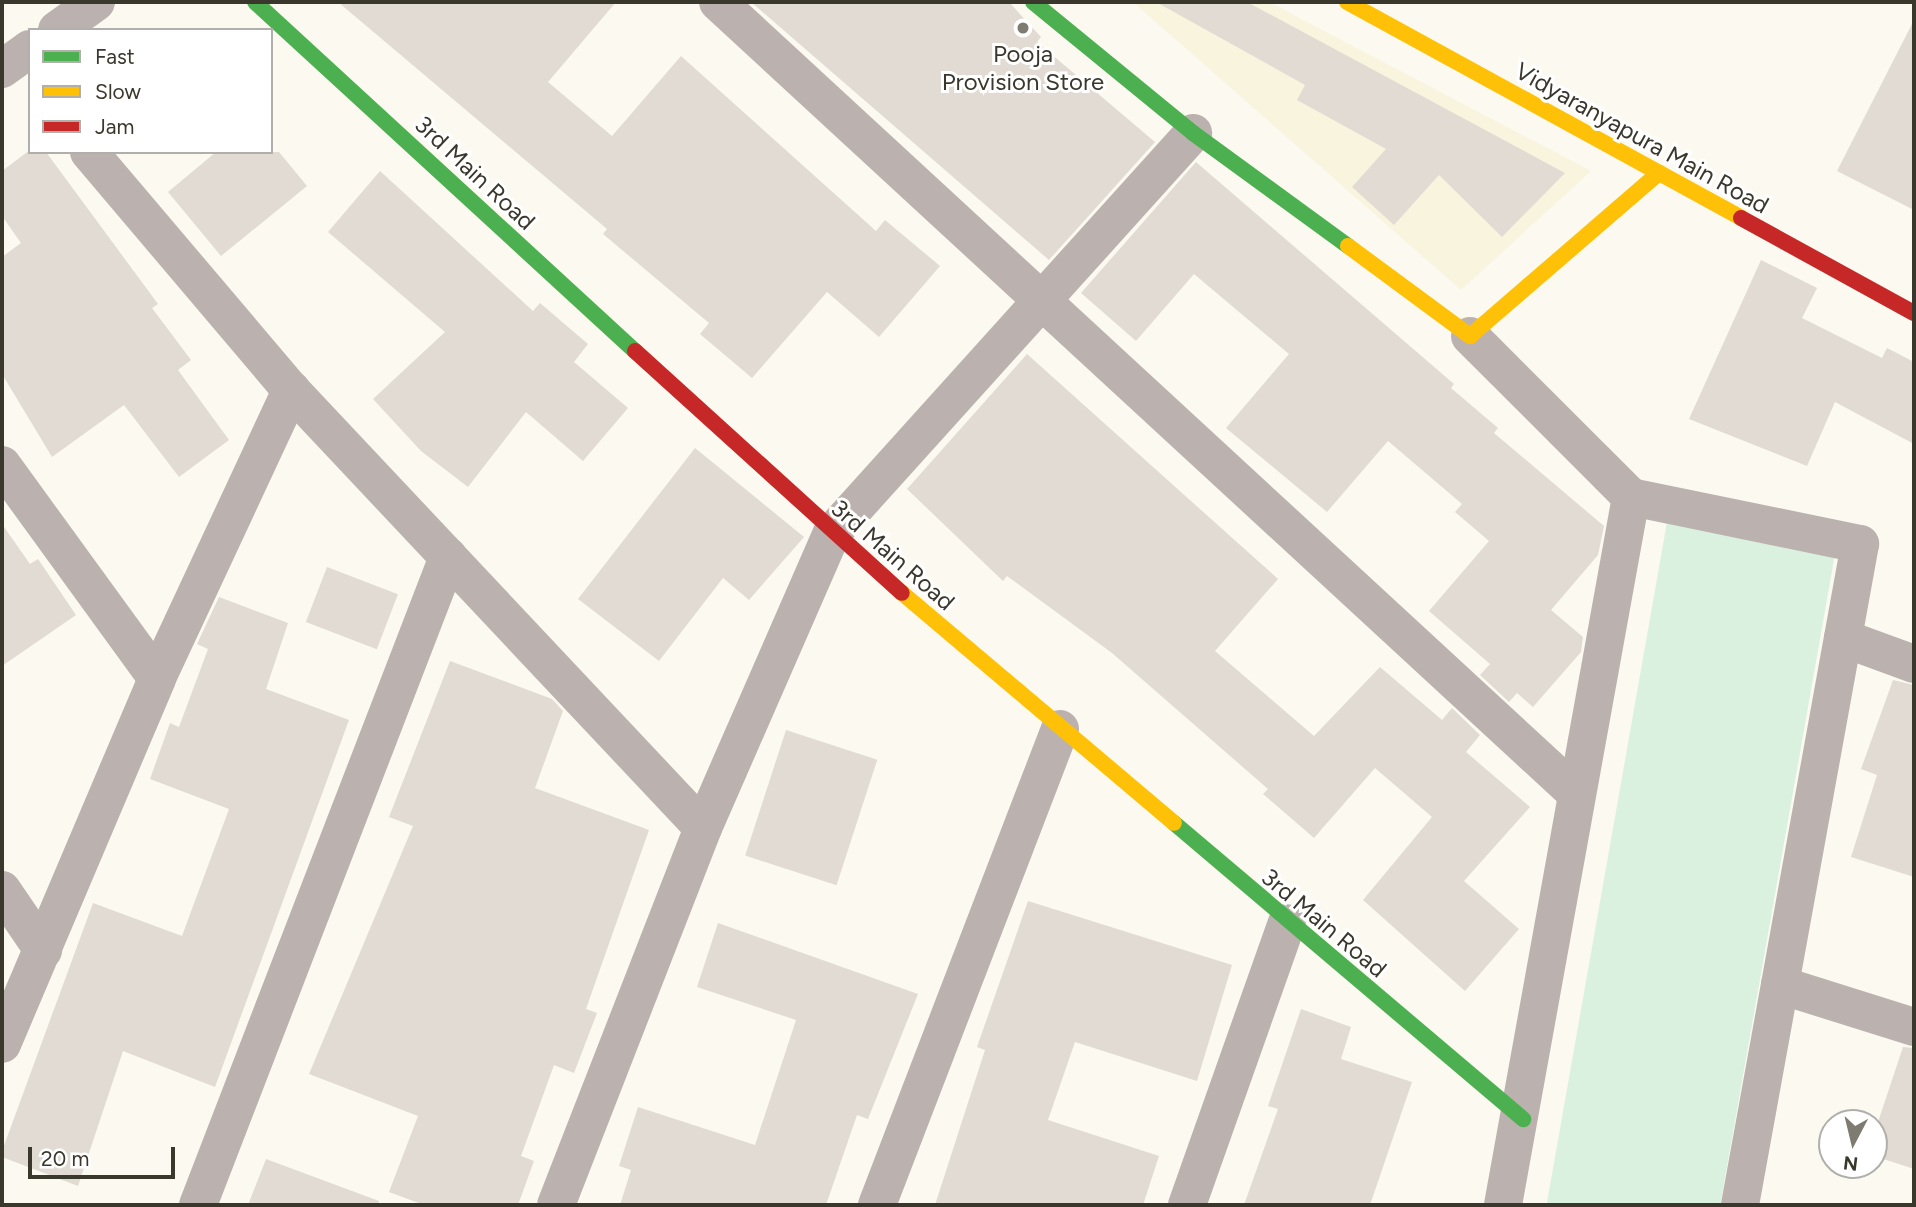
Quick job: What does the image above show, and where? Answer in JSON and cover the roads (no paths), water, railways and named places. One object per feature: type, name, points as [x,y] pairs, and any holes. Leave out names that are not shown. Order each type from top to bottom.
[{"type":"street","points":[[60,28],[96,2]]},
{"type":"street","name":"3rd Main Road","points":[[255,2],[832,533],[1287,923],[1522,1119]]},
{"type":"street","points":[[718,2],[1044,298],[1577,794]]},
{"type":"street","points":[[1033,2],[1193,133],[1470,336],[1631,497],[1860,544],[1740,1205]]},
{"type":"street","name":"Vidyaranyapura Main Road","points":[[1347,2],[1914,313]]},
{"type":"street","points":[[556,1205],[703,828],[832,533],[1193,133]]},
{"type":"street","points":[[91,154],[291,390],[703,828]]},
{"type":"street","points":[[1470,336],[1659,173]]},
{"type":"street","points":[[2,1044],[157,678],[291,390]]},
{"type":"street","points":[[2,466],[157,678]]},
{"type":"street","points":[[1503,1205],[1522,1119],[1631,497]]},
{"type":"street","points":[[198,1205],[448,557]]},
{"type":"street","points":[[1843,638],[1914,664]]},
{"type":"street","points":[[877,1205],[1060,729]]},
{"type":"street","points":[[2,890],[43,950]]},
{"type":"street","points":[[1186,1205],[1287,923]]},
{"type":"street","points":[[1780,985],[1914,1027]]},
{"type":"place","name":"Pooja Provision Store","points":[[1023,28]]}]
